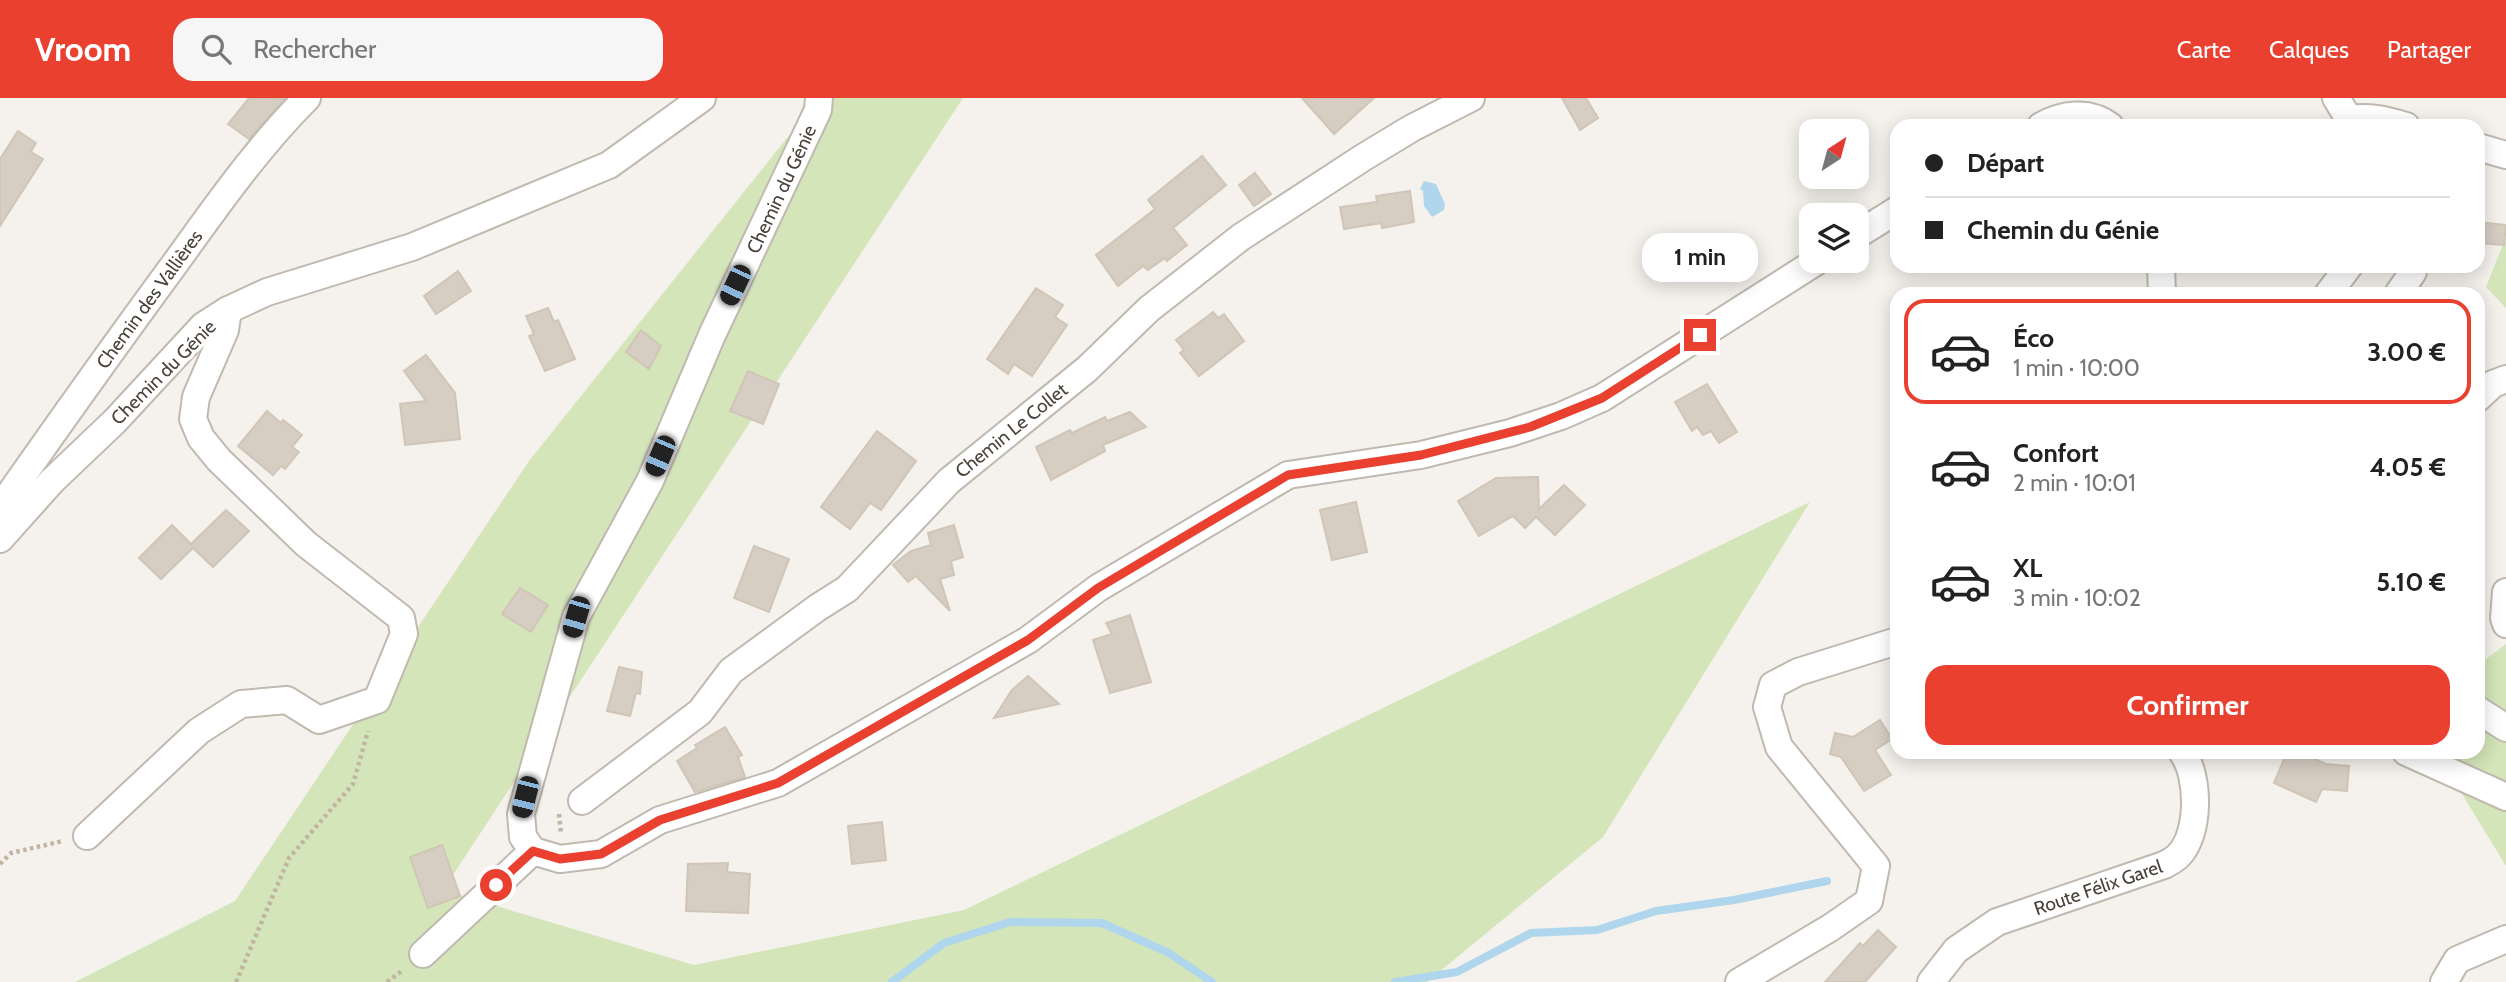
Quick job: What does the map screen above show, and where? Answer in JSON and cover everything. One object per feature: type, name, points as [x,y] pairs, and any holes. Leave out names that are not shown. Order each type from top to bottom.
[{"type":"street","name":"Chemin des Vallières","points":[[0,508],[236,179],[280,125],[307,98]]},
{"type":"street","name":"Chemin du Génie","points":[[0,539],[52,481],[115,421],[203,326],[228,310],[267,292],[412,247],[609,165],[702,98]]},
{"type":"street","name":"Chemin du Génie","points":[[533,851],[523,836],[521,814],[576,617],[650,481],[712,335],[818,110],[819,98]]},
{"type":"street","name":"Chemin Le Collet","points":[[582,801],[700,712],[731,671],[847,589],[949,481],[1087,369],[1149,309],[1241,237],[1364,157],[1423,122],[1471,98]]},
{"type":"street","points":[[2053,119],[2072,115],[2094,119]]},
{"type":"street","points":[[2346,115],[2385,119]]},
{"type":"street","points":[[2485,149],[2506,155]]},
{"type":"street","points":[[1869,228],[1890,214]]},
{"type":"street","points":[[423,954],[533,851],[560,859],[601,854],[660,820],[778,783],[1028,640],[1098,588],[1288,475],[1421,455],[1510,433],[1562,416],[1602,398],[1799,272]]},
{"type":"street","points":[[88,836],[199,731],[241,705],[287,700],[318,720],[377,700],[404,634],[401,618],[306,544],[219,460],[201,438],[193,419],[196,397],[225,330],[228,310]]},
{"type":"street","points":[[2485,391],[2493,384],[2506,379]]},
{"type":"street","points":[[2506,592],[2506,624]]},
{"type":"street","points":[[1739,982],[1830,928],[1869,901],[1876,866],[1779,747],[1767,708],[1773,685],[1798,671],[1890,643]]},
{"type":"street","points":[[2485,714],[2506,728]]},
{"type":"street","name":"Route Félix Garel","points":[[1931,982],[1956,950],[1997,922],[2164,865],[2178,856],[2188,840],[2195,811],[2193,771],[2186,759]]},
{"type":"street","points":[[2422,759],[2506,797]]},
{"type":"street","points":[[2444,982],[2457,960],[2506,939]]},
{"type":"path","points":[[236,982],[289,858],[353,784],[377,700]]},
{"type":"path","points":[[533,851],[561,837],[558,808],[582,801]]},
{"type":"path","points":[[0,864],[11,853],[88,836]]},
{"type":"green space","points":[[819,98],[963,98],[443,890],[694,965],[964,910],[1810,502],[1603,837],[1427,982],[75,982],[235,901],[529,461]]},
{"type":"green space","points":[[2506,237],[2506,308],[2486,287]]},
{"type":"green space","points":[[2506,644],[2506,866],[2441,759],[2485,759],[2485,660]]},
{"type":"water","points":[[1424,181],[1436,184],[1445,204],[1444,210],[1432,217],[1424,206],[1423,191],[1420,189]]},
{"type":"building","points":[[249,98],[285,98],[249,139],[228,124]]},
{"type":"building","points":[[1302,98],[1374,98],[1334,134]]},
{"type":"building","points":[[1562,98],[1586,98],[1598,118],[1580,130]]},
{"type":"building","points":[[18,131],[36,143],[31,152],[43,159],[0,226],[0,159]]},
{"type":"building","points":[[1202,156],[1226,185],[1173,228],[1187,245],[1167,261],[1165,258],[1148,270],[1143,266],[1118,286],[1096,255],[1155,209],[1148,200]]},
{"type":"building","points":[[1255,173],[1271,194],[1254,206],[1239,185]]},
{"type":"building","points":[[1410,191],[1414,222],[1382,228],[1381,223],[1344,229],[1340,207],[1377,202],[1376,196]]},
{"type":"building","points":[[2485,223],[2506,225],[2504,245],[2485,244]]},
{"type":"building","points":[[458,271],[471,291],[436,314],[424,296]]},
{"type":"building","points":[[1036,288],[1063,305],[1055,317],[1067,325],[1032,376],[1014,364],[1008,374],[987,359]]},
{"type":"building","points":[[548,308],[554,322],[558,320],[575,359],[545,371],[529,336],[534,334],[526,316]]},
{"type":"building","points":[[1213,312],[1218,318],[1224,314],[1244,341],[1199,376],[1180,353],[1184,350],[1176,340]]},
{"type":"building","points":[[641,330],[661,346],[649,369],[626,352]]},
{"type":"building","points":[[426,355],[455,393],[460,439],[405,445],[400,404],[426,401],[404,371]]},
{"type":"building","points":[[748,371],[779,384],[763,424],[730,411]]},
{"type":"building","points":[[1707,384],[1737,432],[1719,443],[1711,431],[1703,435],[1697,427],[1692,431],[1675,402]]},
{"type":"building","points":[[267,411],[302,435],[292,447],[299,452],[285,469],[281,466],[273,475],[238,446]]},
{"type":"building","points":[[1130,412],[1146,427],[1103,445],[1105,451],[1051,480],[1036,447],[1070,430],[1072,433],[1105,417],[1107,421]]},
{"type":"building","points":[[877,431],[916,461],[881,510],[870,503],[850,529],[821,507]]},
{"type":"building","points":[[1538,477],[1539,509],[1564,485],[1585,505],[1555,535],[1536,517],[1525,528],[1513,516],[1479,536],[1458,501],[1496,478]]},
{"type":"building","points":[[1356,502],[1367,552],[1332,560],[1320,510]]},
{"type":"building","points":[[226,510],[249,531],[213,567],[193,548],[161,579],[139,558],[172,525],[191,544]]},
{"type":"building","points":[[954,525],[963,557],[951,561],[954,575],[940,579],[950,611],[916,576],[908,582],[893,565],[911,551],[931,545],[928,533]]},
{"type":"building","points":[[754,546],[789,559],[769,612],[734,598]]},
{"type":"building","points":[[520,588],[548,605],[531,632],[502,614]]},
{"type":"building","points":[[1130,615],[1151,682],[1110,693],[1093,640],[1112,634],[1106,623]]},
{"type":"building","points":[[619,667],[642,672],[640,694],[636,693],[630,716],[607,711]]},
{"type":"building","points":[[1028,676],[1059,704],[994,718],[1012,690]]},
{"type":"building","points":[[1880,720],[1890,736],[1890,740],[1875,750],[1891,775],[1864,791],[1841,757],[1830,754],[1835,733],[1853,737]]},
{"type":"building","points":[[725,727],[742,755],[738,757],[745,777],[695,792],[677,761],[697,748],[695,745]]},
{"type":"building","points":[[2284,759],[2315,759],[2326,764],[2349,766],[2347,791],[2322,789],[2316,802],[2274,783]]},
{"type":"building","points":[[882,822],[886,860],[852,864],[848,826]]},
{"type":"building","points":[[442,845],[460,896],[428,908],[410,857]]},
{"type":"building","points":[[728,863],[727,872],[750,874],[748,913],[686,911],[688,864]]},
{"type":"building","points":[[1878,930],[1896,947],[1865,982],[1825,982],[1860,943],[1863,946]]},
{"type":"waterway","points":[[1395,982],[1457,972],[1531,933],[1597,930],[1656,911],[1734,900],[1827,881]]},
{"type":"waterway","points":[[892,982],[944,943],[1010,922],[1102,923],[1169,953],[1212,982]]},
{"type":"route","points":[[496,885],[533,851],[560,859],[601,854],[660,820],[778,783],[1028,640],[1098,588],[1288,475],[1421,455],[1530,427],[1602,398],[1700,335]]}]
